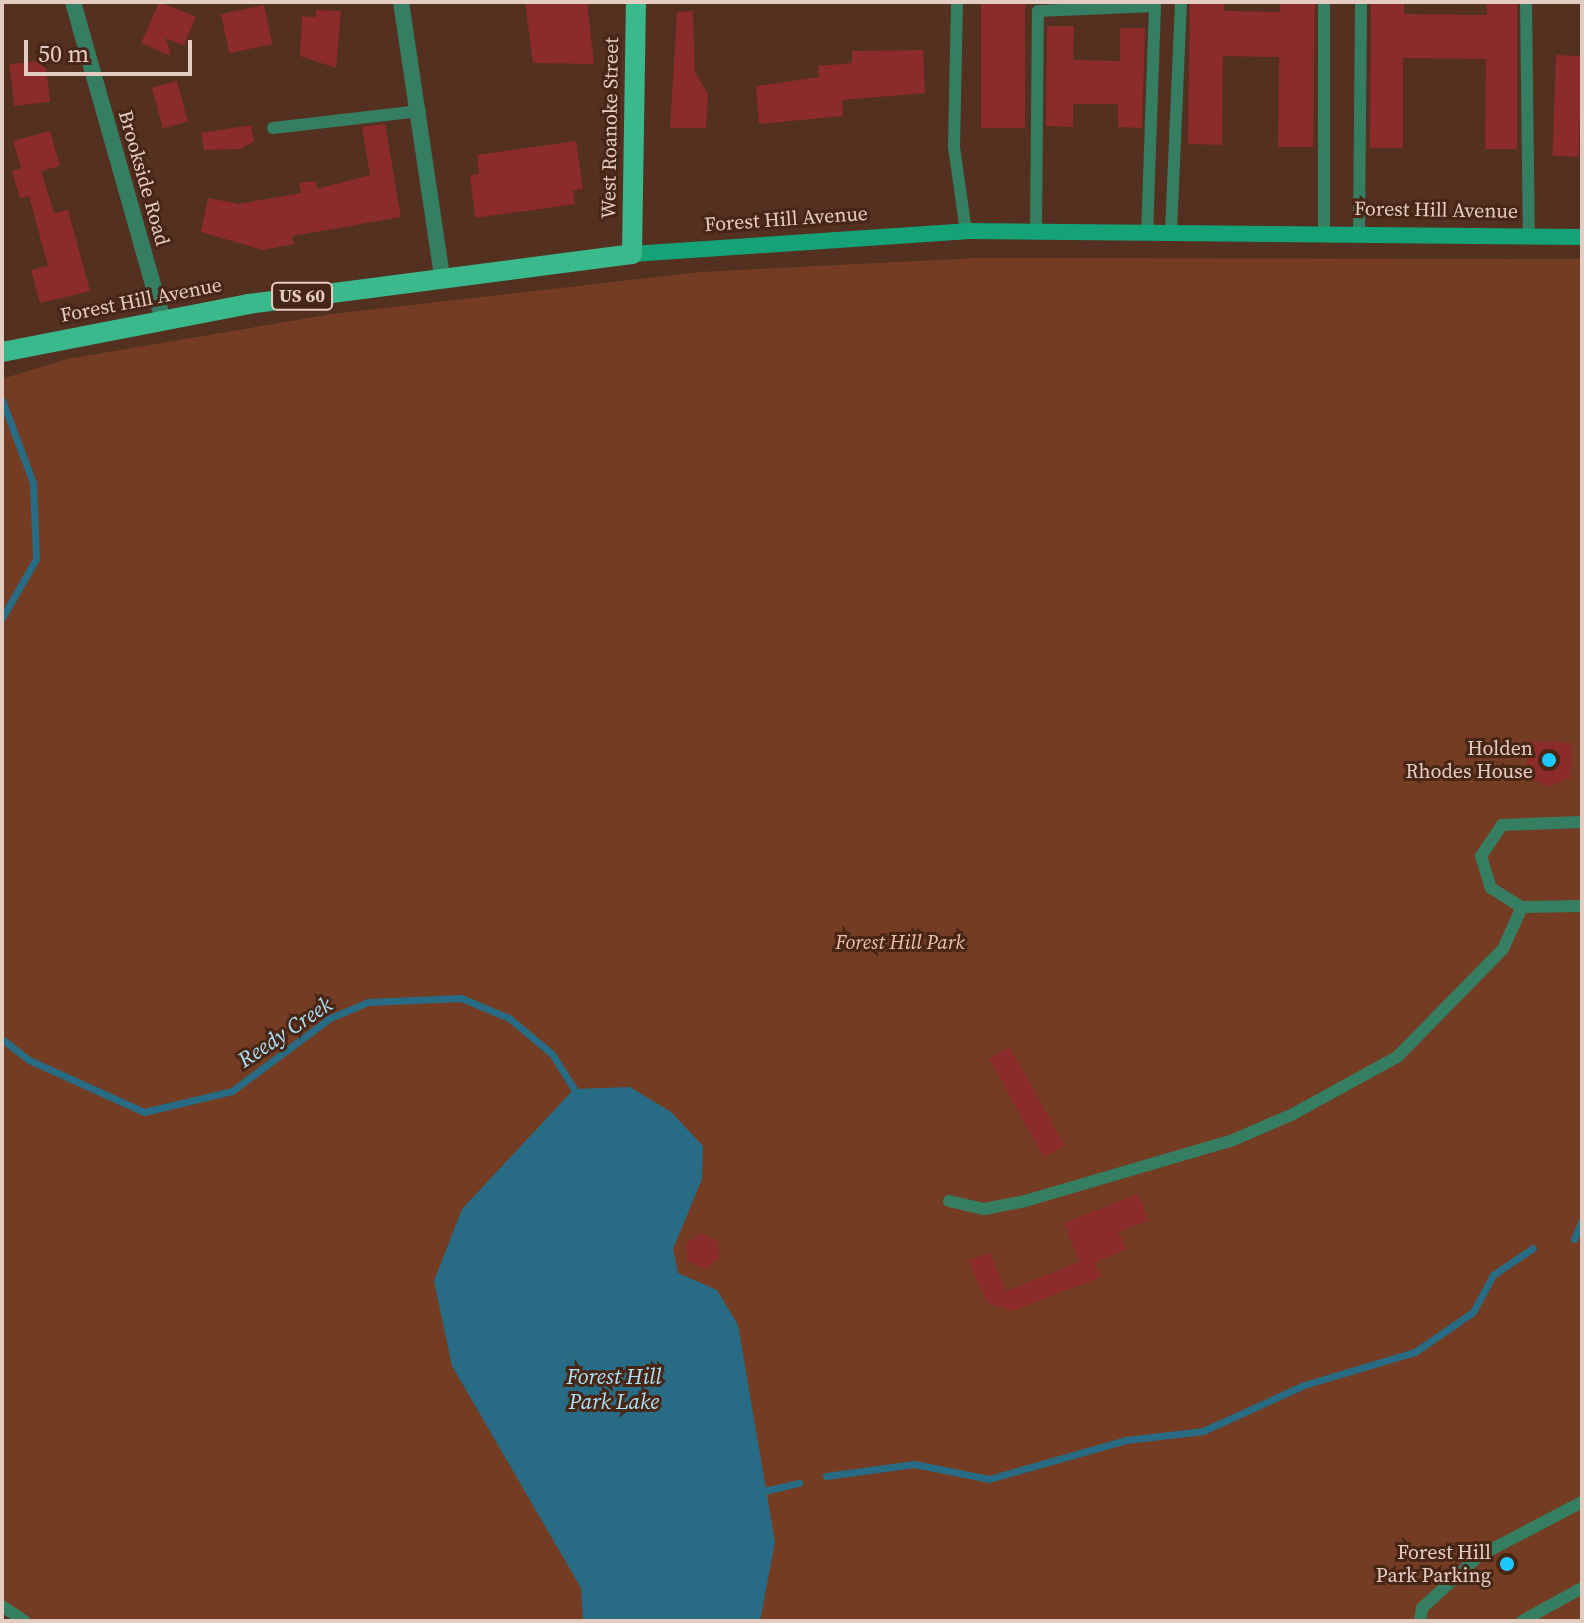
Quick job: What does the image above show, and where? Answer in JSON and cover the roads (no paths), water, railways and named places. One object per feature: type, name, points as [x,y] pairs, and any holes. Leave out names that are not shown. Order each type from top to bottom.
[{"type":"main road","name":"West Roanoke Street","points":[[632,254],[636,2]]},
{"type":"main road","name":"Forest Hill Avenue","points":[[11,350],[163,319],[442,277],[632,254],[966,231],[1359,232],[1582,237]]},
{"type":"street","name":"Brookside Road","points":[[73,2],[163,319]]},
{"type":"street","points":[[401,2],[420,111],[442,277]]},
{"type":"lane","points":[[1171,231],[1181,2]]},
{"type":"lane","points":[[1324,2],[1324,232]]},
{"type":"lane","points":[[1359,232],[1361,2]]},
{"type":"lane","points":[[1526,2],[1529,235]]},
{"type":"lane","points":[[957,3],[954,147],[966,231]]},
{"type":"lane","points":[[1036,230],[1038,11],[1155,6],[1147,231]]},
{"type":"lane","points":[[273,128],[420,111]]},
{"type":"lane","points":[[1582,822],[1502,825],[1481,856],[1483,874],[1491,888],[1522,907],[1582,906]]},
{"type":"lane","points":[[949,1201],[984,1209],[1025,1201],[1233,1140],[1293,1114],[1397,1057],[1503,949],[1522,907]]},
{"type":"lane","points":[[1420,1621],[1422,1608],[1479,1556],[1582,1502]]},
{"type":"lane","points":[[1522,1621],[1582,1588]]},
{"type":"lane","points":[[2,1606],[24,1621]]},
{"type":"water","name":"Forest Hill Park Lake","points":[[630,1087],[671,1112],[703,1146],[702,1179],[673,1249],[678,1273],[717,1290],[738,1325],[775,1542],[760,1621],[583,1621],[581,1588],[452,1366],[434,1281],[462,1209],[574,1089]]},
{"type":"waterway","name":"Reedy Creek","points":[[2,400],[33,483],[36,559],[2,618]]},
{"type":"waterway","name":"Reedy Creek","points":[[2,1039],[29,1060],[144,1112],[232,1091],[330,1018],[368,1002],[461,998],[509,1018],[552,1054],[574,1089]]},
{"type":"waterway","points":[[1574,1239],[1582,1220]]},
{"type":"waterway","points":[[826,1476],[914,1464],[989,1479],[1126,1440],[1203,1431],[1304,1385],[1415,1352],[1473,1312],[1493,1275],[1533,1248]]},
{"type":"waterway","points":[[764,1491],[799,1483]]},
{"type":"place","name":"Holden Rhodes House","points":[[1549,760]]},
{"type":"place","name":"Forest Hill Park Parking","points":[[1507,1564]]},
{"type":"park label","name":"Forest Hill Park","points":[[900,942]]}]
